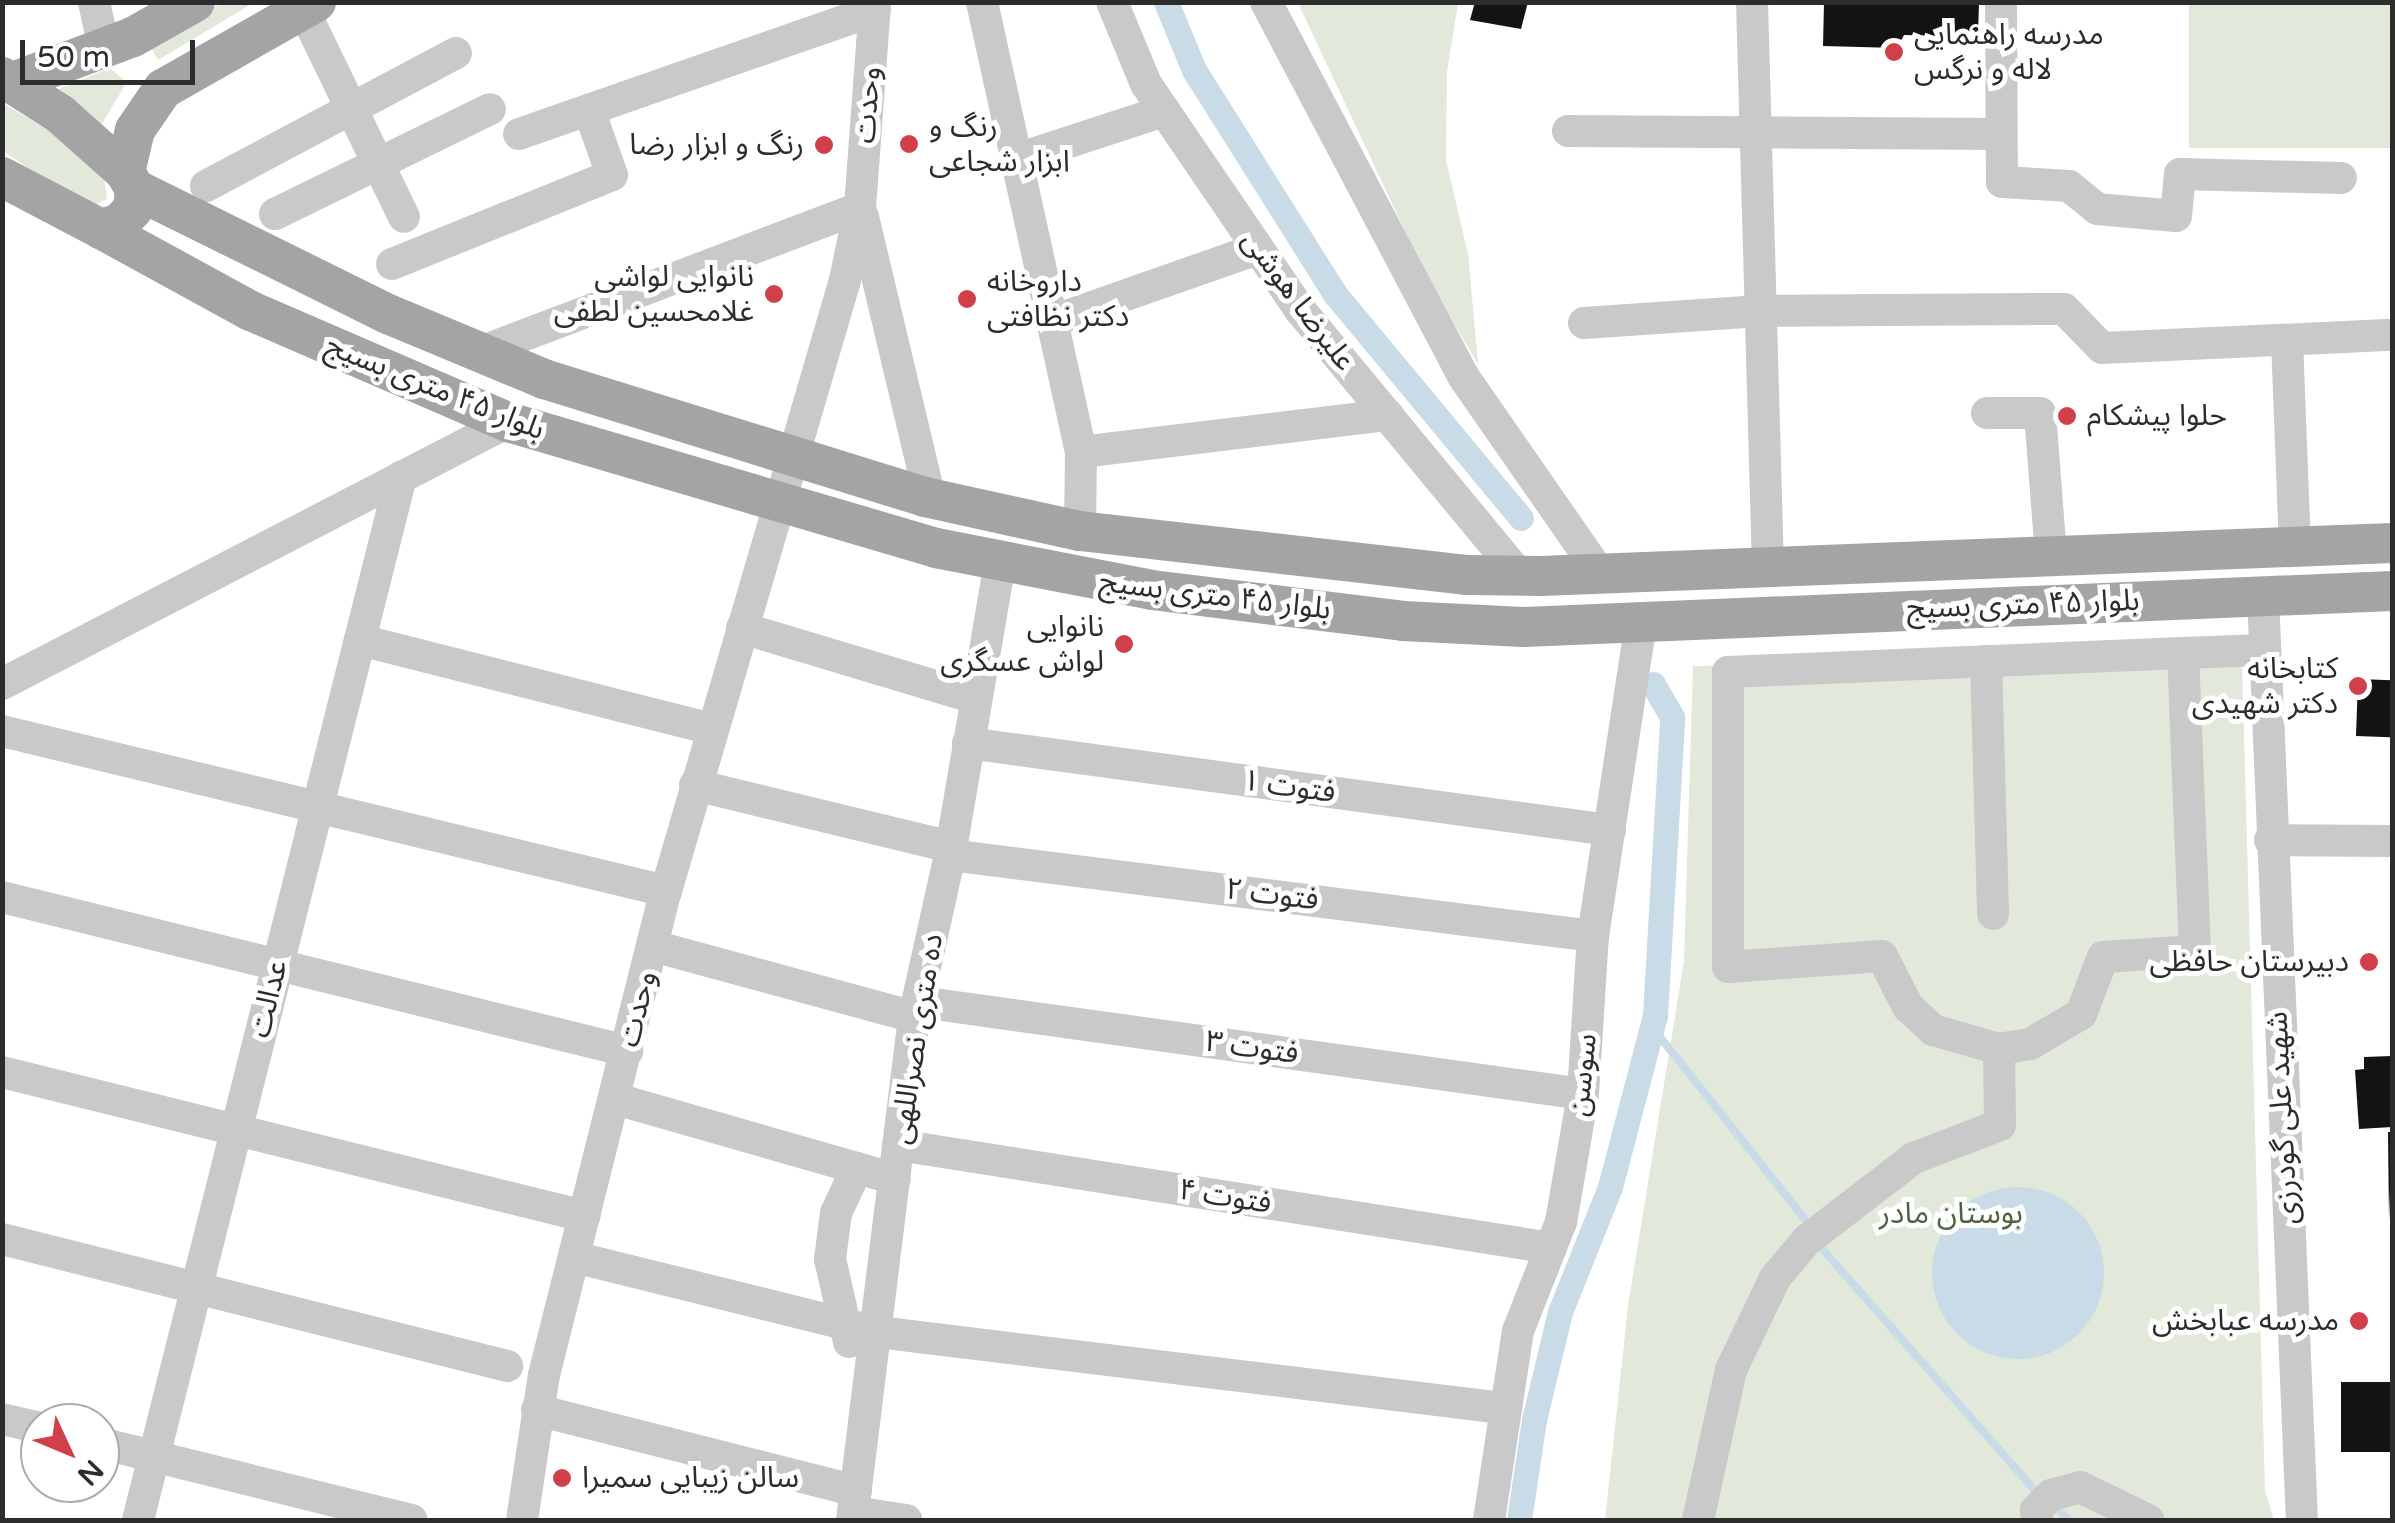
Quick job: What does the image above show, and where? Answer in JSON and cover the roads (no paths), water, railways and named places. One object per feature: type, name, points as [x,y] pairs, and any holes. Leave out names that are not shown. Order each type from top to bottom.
[{"type":"main road","points":[[8,80],[118,42],[194,2]]},
{"type":"main road","points":[[101,229],[120,224],[132,208],[130,180],[135,130],[164,90],[310,6]]},
{"type":"main road","points":[[118,42],[164,90]]},
{"type":"main road","name":"بلوار ۴۵ متری بسیج","points":[[8,80],[130,180],[475,354],[793,458],[930,498],[1080,531],[1520,576],[2392,543]]},
{"type":"main road","name":"بلوار ۴۵ متری بسیج","points":[[2,178],[252,311],[508,422],[777,502],[1000,561],[1152,590],[1474,626],[2392,591]]},
{"type":"main road","points":[[1152,590],[1162,542]]},
{"type":"street","points":[[94,2],[118,42]]},
{"type":"street","name":"علیرضا هوشی","points":[[1112,2],[1164,111],[1258,250],[1520,576]]},
{"type":"street","points":[[1266,2],[1463,376],[1600,573]]},
{"type":"street","points":[[1752,2],[1768,567]]},
{"type":"street","points":[[2001,2],[2002,182],[2069,186],[2097,209],[2176,216],[2180,174],[2341,178]]},
{"type":"street","points":[[985,4],[1081,452],[1080,531]]},
{"type":"street","points":[[310,6],[350,108],[404,217]]},
{"type":"street","points":[[518,134],[875,6]]},
{"type":"street","name":"وحدت","points":[[522,1520],[537,1410],[666,891],[777,502],[829,345],[860,208],[875,6]]},
{"type":"street","points":[[206,186],[456,54]]},
{"type":"street","points":[[275,214],[490,109]]},
{"type":"street","points":[[392,264],[612,175],[590,110]]},
{"type":"street","points":[[1017,160],[1164,111]]},
{"type":"street","points":[[1568,131],[2001,134]]},
{"type":"street","points":[[475,354],[860,208]]},
{"type":"street","name":"وحدت","points":[[860,208],[930,498]]},
{"type":"street","points":[[1052,321],[1258,250]]},
{"type":"street","points":[[1584,322],[1760,311],[2064,309],[2102,348],[2392,336]]},
{"type":"street","points":[[2287,340],[2295,546]]},
{"type":"street","points":[[1987,413],[2040,414],[2051,556]]},
{"type":"street","points":[[1081,452],[1388,415]]},
{"type":"street","points":[[2,684],[508,422]]},
{"type":"street","name":"عدالت","points":[[138,1520],[401,477]]},
{"type":"street","name":"ده متری نصراللهی","points":[[854,1508],[917,1009],[950,851],[1000,561]]},
{"type":"street","name":"شهید علی گودرزی","points":[[2262,595],[2302,1520]]},
{"type":"street","name":"سوسن","points":[[1489,1520],[1502,1408],[1518,1330],[1551,1248],[1583,1094],[1594,936],[1641,621]]},
{"type":"street","points":[[742,628],[976,698]]},
{"type":"street","points":[[360,640],[710,729]]},
{"type":"street","points":[[2183,652],[2195,952],[2103,956],[2080,1014],[2030,1044],[1999,1049],[1933,1030],[1908,1007],[1882,956],[1728,967],[1728,672],[2183,652],[2264,650]]},
{"type":"street","points":[[1986,661],[1993,914]]},
{"type":"street","points":[[2,731],[666,891]]},
{"type":"street","name":"فتوت ۱","points":[[968,743],[1610,830]]},
{"type":"street","name":"فتوت ۲","points":[[695,785],[950,851],[1594,936]]},
{"type":"street","points":[[2270,840],[2392,841]]},
{"type":"street","points":[[2,897],[279,962],[627,1051]]},
{"type":"street","name":"فتوت ۳","points":[[653,946],[917,1009],[1583,1094]]},
{"type":"street","points":[[1698,1520],[1731,1370],[1776,1278],[1807,1240],[1914,1158],[2000,1125],[1999,1049]]},
{"type":"street","points":[[2,1072],[237,1126],[584,1216]]},
{"type":"street","points":[[616,1099],[895,1179]]},
{"type":"street","name":"فتوت ۴","points":[[898,1145],[1551,1248]]},
{"type":"street","points":[[857,1168],[836,1214],[830,1259],[841,1324],[870,1387]]},
{"type":"street","points":[[2,1239],[508,1366]]},
{"type":"street","points":[[574,1257],[878,1332],[1502,1408]]},
{"type":"street","points":[[537,1410],[854,1508],[906,1520]]},
{"type":"street","points":[[120,1448],[412,1520]]},
{"type":"street","points":[[2037,1520],[2036,1510],[2051,1495],[2080,1487],[2148,1520]]},
{"type":"water","points":[[2018,1187],[2051,1194],[2079,1212],[2097,1240],[2104,1273],[2097,1306],[2079,1334],[2051,1352],[2018,1359],[1985,1352],[1957,1334],[1939,1306],[1932,1273],[1939,1240],[1957,1212],[1985,1194]]},
{"type":"waterway","points":[[1166,2],[1194,70],[1335,294],[1521,518]]},
{"type":"waterway","points":[[1519,1520],[1534,1420],[1560,1312],[1610,1187],[1655,1016],[1672,717],[1653,684]]},
{"type":"waterway","points":[[1652,1027],[1804,1218]]},
{"type":"waterway","points":[[1824,1251],[2032,1487]]},
{"type":"waterway","points":[[2061,1513],[2069,1520]]},
{"type":"place","name":"مدرسه راهنمایی لاله و نرگس","points":[[1894,52]]},
{"type":"place","name":"رنگ و ابزار شجاعی","points":[[909,144]]},
{"type":"place","name":"رنگ و ابزار رضا","points":[[824,145]]},
{"type":"place","name":"نانوایی لواشی غلامحسین لطفی","points":[[774,294]]},
{"type":"place","name":"داروخانه دکتر نظافتی","points":[[967,299]]},
{"type":"place","name":"حلوا پیشکام","points":[[2067,416]]},
{"type":"place","name":"نانوایی لواش عسگری","points":[[1124,644]]},
{"type":"place","name":"کتابخانه دکتر شهیدی","points":[[2358,686]]},
{"type":"place","name":"دبیرستان حافظی","points":[[2369,962]]},
{"type":"place","name":"مدرسه عبابخش","points":[[2359,1321]]},
{"type":"place","name":"سالن زیبایی سمیرا","points":[[562,1478]]},
{"type":"park label","name":"بوستان مادر","points":[[1951,1214]]}]
